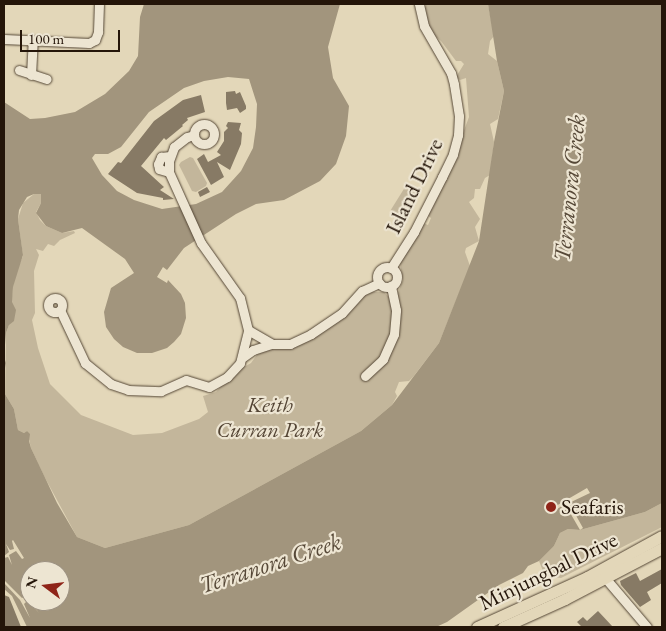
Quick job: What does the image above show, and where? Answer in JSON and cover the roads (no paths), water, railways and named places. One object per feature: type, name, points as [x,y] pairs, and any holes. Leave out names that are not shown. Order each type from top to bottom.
[{"type":"main road","name":"Minjungbal Drive","points":[[503,627],[602,575],[662,536]]},
{"type":"main road","name":"Minjungbal Drive","points":[[476,627],[662,548]]},
{"type":"street","points":[[4,39],[92,42],[98,32],[99,4]]},
{"type":"street","name":"Island Drive","points":[[391,268],[410,239],[442,177],[458,135],[459,116],[454,84],[424,26],[419,4]]},
{"type":"street","points":[[31,75],[33,41]]},
{"type":"street","points":[[19,70],[47,79]]},
{"type":"street","points":[[194,135],[180,141],[170,156],[169,172],[201,243],[235,288],[245,313],[248,330],[243,357]]},
{"type":"street","points":[[391,268],[396,272],[397,279],[391,286],[386,287],[379,283],[377,278],[380,270],[391,268]]},
{"type":"street","points":[[60,310],[84,364],[111,384],[128,390],[161,391],[186,380],[209,387],[227,377],[243,357],[253,350],[272,344],[290,344],[311,334],[342,313],[362,291],[379,283]]},
{"type":"street","points":[[365,376],[383,359],[394,334],[396,310],[391,286]]},
{"type":"street","points":[[248,330],[272,344]]},
{"type":"street","points":[[602,575],[647,627]]},
{"type":"water","points":[[144,4],[340,4],[328,47],[333,78],[349,106],[346,136],[336,164],[320,181],[284,200],[256,204],[236,214],[184,248],[167,270],[163,267],[157,277],[167,283],[168,280],[181,294],[185,303],[186,318],[181,334],[174,342],[167,348],[152,353],[137,353],[123,347],[114,339],[106,327],[104,312],[111,288],[134,273],[125,259],[82,228],[62,233],[46,226],[36,213],[41,203],[41,194],[27,197],[19,210],[18,219],[23,255],[13,287],[12,302],[16,310],[14,321],[9,325],[6,333],[4,357],[4,102],[30,119],[45,118],[75,112],[105,94],[129,71],[138,56],[140,17]],"holes":[[[228,77],[249,79],[257,104],[253,148],[241,171],[222,192],[196,204],[162,209],[134,200],[117,191],[102,175],[92,158],[95,154],[108,154],[121,147],[149,112],[184,88],[204,81]]]},
{"type":"water","name":"Terranora Creek","points":[[488,4],[662,4],[662,503],[645,512],[580,530],[568,529],[560,533],[554,546],[539,561],[528,566],[523,573],[499,585],[447,622],[436,627],[27,627],[12,596],[4,589],[4,387],[5,394],[14,409],[18,430],[24,433],[27,431],[30,434],[31,448],[57,503],[77,537],[105,548],[189,525],[361,431],[392,405],[439,343],[479,241],[504,91]]},
{"type":"water","points":[[4,357],[6,363],[4,373]]},
{"type":"place","name":"Seafaris","points":[[551,507]]},
{"type":"park label","name":"Keith Curran Park","points":[[270,416]]}]
